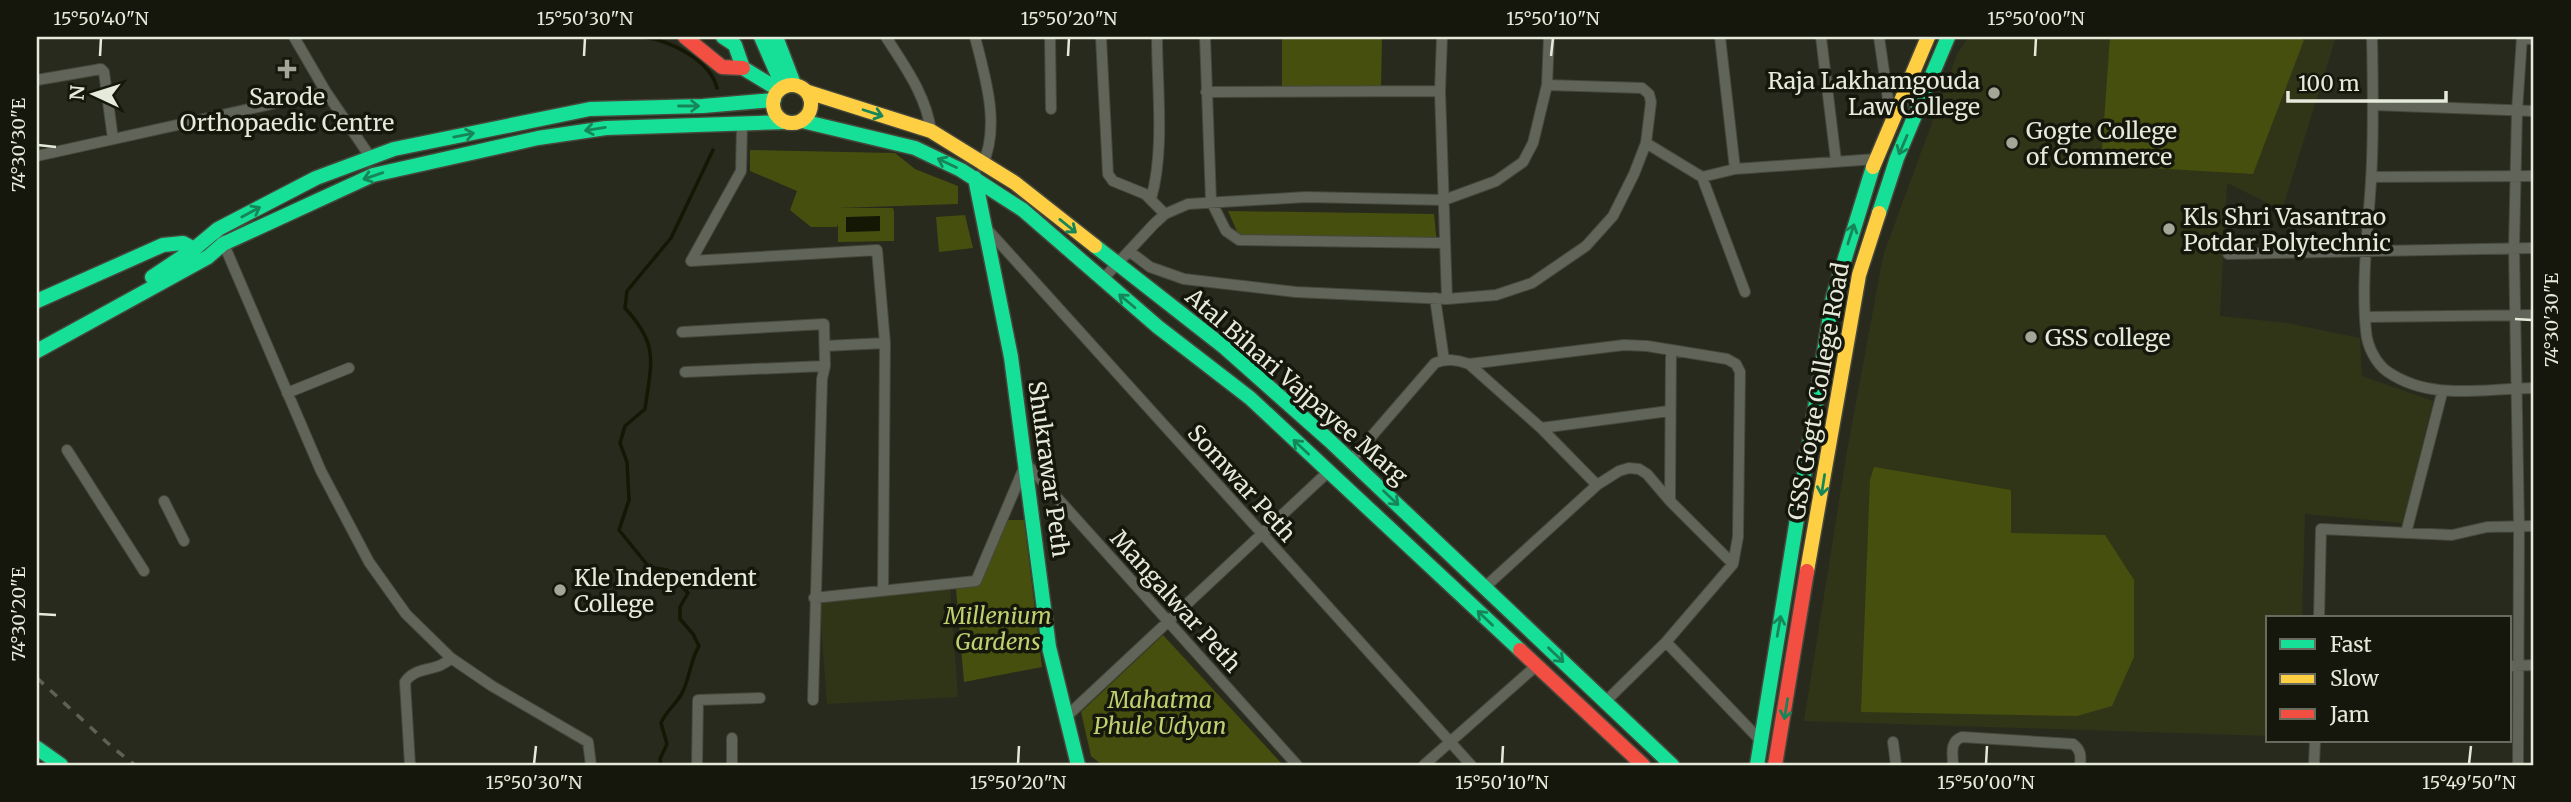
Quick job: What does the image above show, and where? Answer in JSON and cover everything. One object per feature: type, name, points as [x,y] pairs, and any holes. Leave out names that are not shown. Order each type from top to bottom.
[{"type":"main road","points":[[685,37],[722,67],[743,68],[782,90]]},
{"type":"main road","points":[[761,37],[782,90]]},
{"type":"main road","points":[[776,37],[782,90],[777,115],[786,122]]},
{"type":"main road","points":[[1756,765],[1762,742],[1771,670],[1833,297],[1876,159],[1928,37]]},
{"type":"main road","name":"GSS Gogte College Road","points":[[1775,765],[1859,275],[1897,158],[1948,37]]},
{"type":"main road","points":[[729,41],[743,68]]},
{"type":"main road","points":[[37,339],[125,295],[194,249],[218,229],[316,178],[394,149],[590,109],[715,105],[782,90],[808,92],[810,113],[802,121],[606,128],[537,138],[373,175],[223,244],[208,257],[37,351]]},
{"type":"main road","name":"Atal Bihari Vajpayee Marg","points":[[808,92],[930,131],[1015,183],[1224,347],[1351,460],[1672,765]]},
{"type":"main road","name":"Atal Bihari Vajpayee Marg","points":[[802,121],[915,148],[975,178],[1023,210],[1158,327],[1250,398],[1643,765]]},
{"type":"main road","name":"Shukrawar Peth","points":[[975,178],[1011,357],[1049,647],[1079,764]]},
{"type":"main road","points":[[37,301],[163,245],[183,243],[194,249]]},
{"type":"main road","points":[[37,748],[61,765]]},
{"type":"street","points":[[293,37],[370,158]]},
{"type":"street","points":[[886,37],[922,95],[928,111],[930,131]]},
{"type":"street","points":[[975,37],[987,85],[990,116],[989,148],[975,178]]},
{"type":"street","points":[[1050,37],[1051,109]]},
{"type":"street","points":[[1101,37],[1108,174],[1113,181],[1132,187],[1151,199],[1165,214]]},
{"type":"street","points":[[1151,199],[1158,154],[1157,37]]},
{"type":"street","points":[[1205,37],[1211,201],[1226,231],[1239,240],[1445,243]]},
{"type":"street","points":[[1442,37],[1440,91],[1447,299]]},
{"type":"street","points":[[1102,280],[1165,214],[1188,204],[1306,197],[1444,200],[1496,181],[1522,162],[1533,143],[1547,85],[1549,37]]},
{"type":"street","points":[[1720,37],[1735,169]]},
{"type":"street","points":[[1821,37],[1836,161]]},
{"type":"street","points":[[1879,37],[1892,124]]},
{"type":"street","points":[[2372,37],[2373,105],[2366,333],[2373,356],[2386,371],[2409,384],[2442,393],[2534,388]]},
{"type":"street","points":[[2518,765],[2514,666],[2519,526],[2514,248],[2518,176],[2517,111],[2522,37],[2534,39]]},
{"type":"street","points":[[37,80],[101,69],[104,72],[113,139]]},
{"type":"street","points":[[1129,251],[1150,267],[1184,279],[1296,292],[1447,299],[1496,295],[1532,283],[1586,246],[1613,216],[1646,143],[1651,102],[1643,88],[1547,85]]},
{"type":"street","points":[[1206,92],[1440,91]]},
{"type":"street","points":[[37,156],[326,92]]},
{"type":"street","points":[[2373,105],[2534,111]]},
{"type":"street","points":[[742,125],[741,171],[691,261],[877,250],[885,343],[883,590]]},
{"type":"street","points":[[1646,143],[1702,177],[1745,292]]},
{"type":"street","points":[[1702,177],[1735,169],[1876,159]]},
{"type":"street","points":[[2371,177],[2534,176]]},
{"type":"street","name":"Somwar Peth","points":[[984,226],[1471,765]]},
{"type":"street","points":[[218,229],[321,471],[369,562],[406,614],[451,658],[492,686],[588,742],[591,765]]},
{"type":"street","points":[[2228,254],[2534,248]]},
{"type":"street","points":[[1435,298],[1444,360]]},
{"type":"street","points":[[2366,317],[2534,315]]},
{"type":"street","points":[[682,332],[824,324],[825,366],[822,379],[814,598],[813,699]]},
{"type":"street","points":[[825,345],[885,343]]},
{"type":"street","points":[[1351,460],[1435,363],[1444,360],[1469,364],[1624,345],[1647,345],[1727,359],[1736,364],[1740,372],[1738,537],[1733,564],[1666,642],[1605,702]]},
{"type":"street","points":[[1670,500],[1671,350]]},
{"type":"street","points":[[1469,364],[1541,428],[1597,485]]},
{"type":"street","points":[[685,372],[825,366]]},
{"type":"street","points":[[287,393],[349,368]]},
{"type":"street","points":[[2406,533],[2442,393]]},
{"type":"street","points":[[1541,428],[1669,411]]},
{"type":"street","points":[[67,450],[144,570]]},
{"type":"street","points":[[814,598],[976,580],[1026,463]]},
{"type":"street","name":"Mangalwar Peth","points":[[1026,463],[1297,765]]},
{"type":"street","points":[[1485,587],[1597,485],[1619,471],[1639,469],[1647,474],[1733,564]]},
{"type":"street","points":[[1066,717],[1328,472]]},
{"type":"street","points":[[164,500],[184,541]]},
{"type":"street","points":[[2319,616],[2321,529],[2452,535],[2487,527],[2534,526]]},
{"type":"street","points":[[1666,642],[1762,742]]},
{"type":"street","points":[[410,765],[405,682],[415,672],[441,667],[451,658]]},
{"type":"street","points":[[2514,666],[2534,665]]},
{"type":"street","points":[[1424,765],[1536,666]]},
{"type":"street","points":[[698,765],[698,700],[760,698]]},
{"type":"street","points":[[732,737],[732,765]]},
{"type":"street","points":[[1953,765],[1952,747],[1954,742],[1962,737],[2073,744],[2081,754],[2081,765]]},
{"type":"street","points":[[1893,742],[1896,765]]},
{"type":"street","points":[[2314,765],[2315,742]]},
{"type":"shaded area","points":[[1968,37],[2336,37],[2282,210],[2227,183],[2220,316],[2287,323],[2360,338],[2362,376],[2433,401],[2403,523],[2305,514],[2302,616],[2266,616],[2266,736],[1804,721],[1847,451],[1883,256],[1957,54]]},
{"type":"shaded area","points":[[880,216],[880,231],[846,232],[846,217]]},
{"type":"shaded area","points":[[950,586],[958,697],[827,704],[819,599]]},
{"type":"green space","points":[[1282,37],[1382,37],[1381,88],[1282,88]]},
{"type":"green space","points":[[2110,37],[2297,37],[2304,40],[2253,174],[2101,165]]},
{"type":"green space","points":[[750,150],[895,153],[915,169],[958,186],[958,204],[837,208],[893,208],[894,212],[894,241],[838,242],[838,224],[837,227],[811,227],[790,210],[797,191],[750,171]]},
{"type":"green space","points":[[1228,211],[1434,214],[1437,244],[1239,236]]},
{"type":"green space","points":[[965,215],[973,248],[939,252],[936,217]]},
{"type":"green space","points":[[1874,467],[2011,490],[2011,533],[2105,535],[2134,580],[2134,657],[2112,706],[2077,716],[1861,712],[1870,480]]},
{"type":"green space","name":"Millenium Gardens","points":[[1006,520],[1024,520],[1042,667],[964,682],[956,589],[979,585]]},
{"type":"green space","name":"Mahatma Phule Udyan","points":[[1163,635],[1283,765],[1102,765],[1091,756],[1081,712]]},
{"type":"waterway","points":[[644,37],[666,43],[688,54],[706,69],[717,88]]},
{"type":"waterway","points":[[661,765],[660,759],[667,744],[661,723],[684,689],[699,646],[680,619],[680,607],[688,593],[667,570],[649,567],[619,530],[629,500],[627,462],[620,443],[625,426],[645,409],[651,367],[644,333],[625,308],[627,291],[671,238],[713,150]]},
{"type":"railway","points":[[37,678],[135,765]]},
{"type":"traffic: fast","points":[[723,37],[735,45],[743,68],[779,90]]},
{"type":"traffic: fast","points":[[761,37],[783,87]]},
{"type":"traffic: fast","points":[[776,37],[794,84]]},
{"type":"traffic: fast","points":[[1879,213],[1897,158],[1948,37]]},
{"type":"traffic: fast","points":[[152,277],[218,229],[316,178],[394,149],[590,109],[703,106],[774,100]]},
{"type":"traffic: fast","points":[[802,121],[915,148],[961,170],[1023,210],[1158,327],[1250,398],[1520,650]]},
{"type":"traffic: fast","points":[[37,351],[208,257],[223,244],[373,175],[538,138],[606,128],[786,122]]},
{"type":"traffic: fast","points":[[1757,765],[1833,297],[1873,167]]},
{"type":"traffic: fast","points":[[975,178],[1011,357],[1049,647],[1078,765]]},
{"type":"traffic: fast","points":[[37,301],[163,245],[183,243],[194,249]]},
{"type":"traffic: fast","points":[[1095,246],[1224,347],[1330,441],[1672,765]]},
{"type":"traffic: fast","points":[[37,748],[61,765]]},
{"type":"traffic: slow","points":[[1873,167],[1928,37]]},
{"type":"traffic: slow","points":[[792,85],[806,90],[811,104],[806,118],[792,123],[778,118],[773,104],[778,90],[792,85]]},
{"type":"traffic: slow","points":[[808,92],[931,131],[1015,183],[1095,246]]},
{"type":"traffic: slow","points":[[1807,571],[1859,275],[1879,213]]},
{"type":"traffic: jam","points":[[685,37],[722,67],[743,68]]},
{"type":"traffic: jam","points":[[1775,765],[1807,571]]},
{"type":"traffic: jam","points":[[1520,650],[1643,765]]},
{"type":"place","name":"Sarode Orthopaedic Centre","points":[[287,69]]},
{"type":"place","name":"Raja Lakhamgouda Law College","points":[[1994,93]]},
{"type":"place","name":"Gogte College of Commerce","points":[[2012,143]]},
{"type":"place","name":"Kls Shri Vasantrao Potdar Polytechnic","points":[[2169,229]]},
{"type":"place","name":"GSS college","points":[[2031,337]]},
{"type":"place","name":"Kle Independent College","points":[[560,590]]}]
